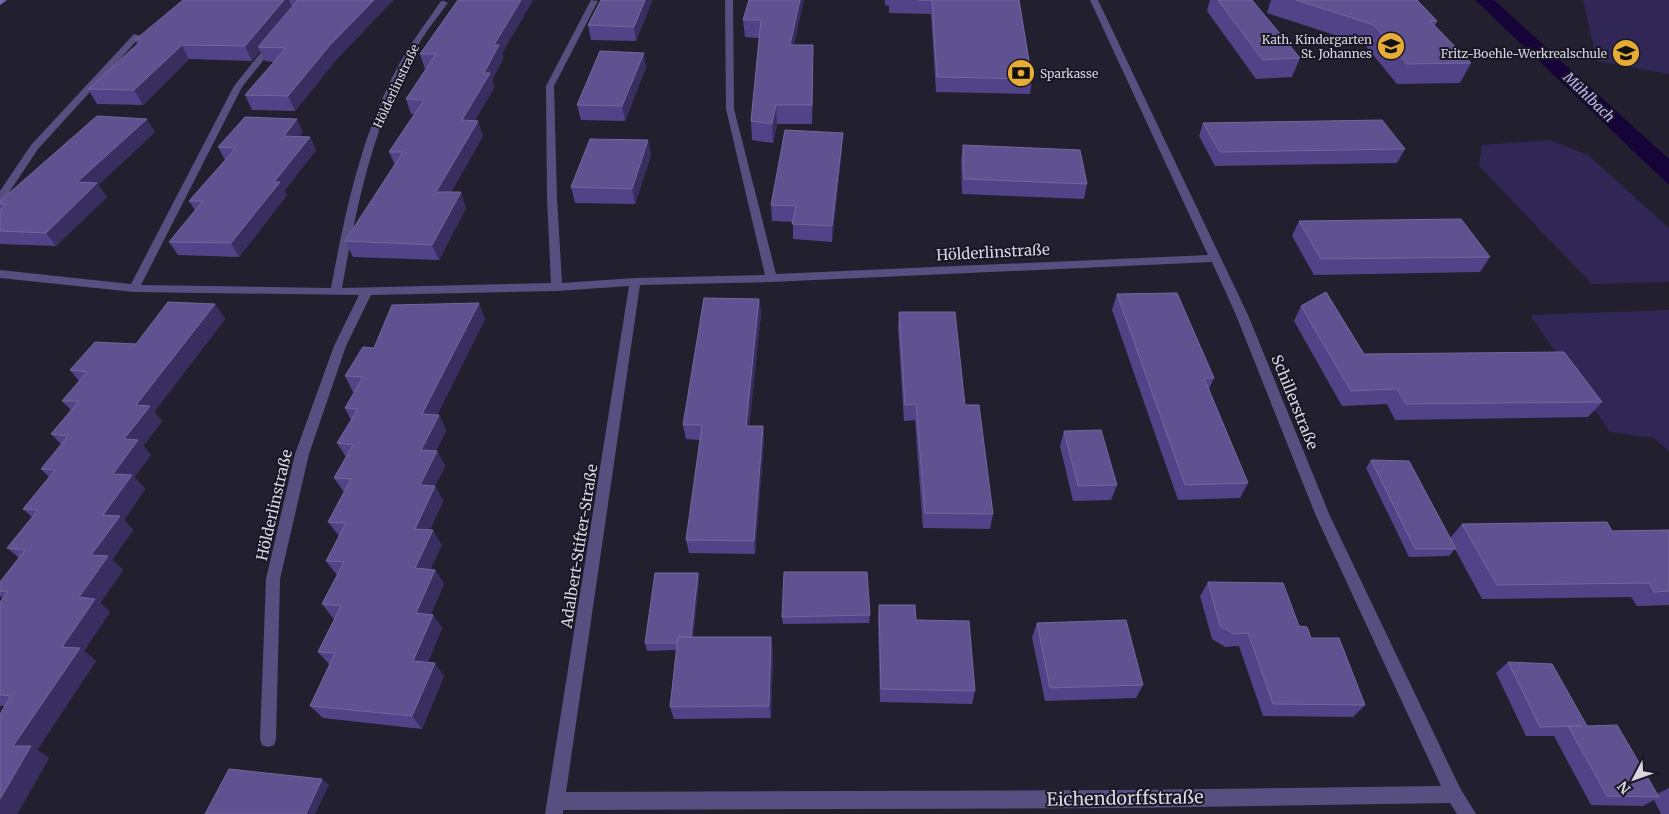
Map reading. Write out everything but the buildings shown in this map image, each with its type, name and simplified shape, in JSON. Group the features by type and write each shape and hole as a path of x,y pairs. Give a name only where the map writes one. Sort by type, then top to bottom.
{"main road":[{"path":"0,3 4,0"}],"street":[{"path":"729,0 730,109 771,278"},
{"name":"Schillerstraße","path":"1094,0 1242,315 1323,516 1454,794 1467,814"},
{"path":"557,287 552,198 550,86 594,1"},
{"name":"Hölderlinstraße","path":"336,292 350,214 377,124 400,72 417,41 444,3"},
{"path":"134,288 238,86 280,35"},
{"path":"0,198 34,147 137,36"},
{"name":"Hölderlinstraße","path":"0,274 134,288 336,292 557,287 635,282 771,278 1216,258"},
{"name":"Adalbert-Stifter-Straße","path":"555,807 635,282"},
{"name":"Hölderlinstraße","path":"268,739 273,579 302,454 340,346 367,291"},
{"name":"Eichendorffstraße","path":"555,807 1454,794"}],"shaded area":[{"path":"1583,0 1669,0 1669,74 1597,61"},
{"path":"1550,140 1588,155 1669,228 1669,282 1592,284 1479,166 1482,145"},
{"path":"1669,310 1669,451 1654,438 1610,432 1530,315"}],"water":[{"name":"Mühlbach","path":"1475,0 1494,0 1669,159 1669,185"}],"place":[{"name":"Kath. Kindergarten St. Johannes","path":"1391,46"},
{"name":"Fritz-Boehle-Werkrealschule","path":"1626,53"},
{"name":"Sparkasse","path":"1021,73"}]}
